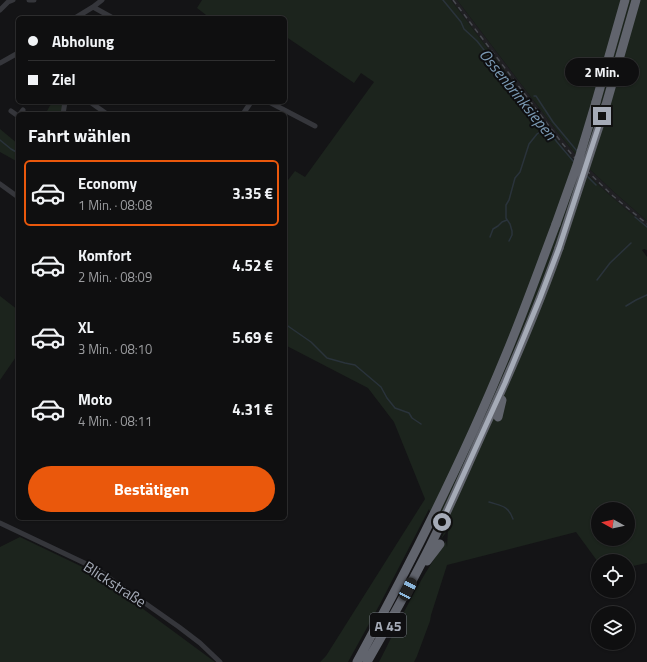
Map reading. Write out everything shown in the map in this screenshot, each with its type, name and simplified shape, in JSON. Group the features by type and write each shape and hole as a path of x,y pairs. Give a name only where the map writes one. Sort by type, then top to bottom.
{"highway":[{"name":"A 45","path":"357,662 390,601 442,498 506,356 566,195 596,102 625,0"},
{"name":"A 45","path":"367,662 408,589 439,528 505,383 540,298 559,248 606,105 636,0"},
{"path":"493,373 506,356"},
{"path":"498,417 505,383"},
{"path":"417,546 428,515"},
{"path":"408,589 440,544"}],"street":[{"path":"0,10 8,2 13,0"},
{"path":"29,0 34,0"},
{"path":"78,16 102,0"},
{"path":"93,7 109,16"},
{"path":"0,63 16,54"},
{"path":"93,104 104,112"},
{"path":"273,104 315,126"},
{"path":"11,111 16,112"},
{"path":"0,184 16,196"},
{"name":"Blickstraße","path":"0,523 95,568 179,627 200,643 220,662"}],"shaded area":[{"path":"202,0 451,0 580,168 647,227 647,250 642,250 647,257 647,563 635,566 635,554 592,554 576,532 447,565 430,621 414,662 379,662 414,592 446,541 447,547 448,530 441,539 448,524 448,518 431,514 429,509 348,662 320,662 326,656 425,499 394,422 368,388 287,346 287,181 295,171 305,177 374,82 361,73 354,83 287,37 287,16 207,16 197,8"},
{"path":"451,0 457,0 582,162 647,221 647,227 580,168"},
{"path":"457,0 647,0 647,221 582,162"},
{"path":"51,104 63,104 61,112 47,111"},
{"path":"0,129 16,142 16,161 0,152"},
{"path":"0,296 16,308 16,357 0,380"},
{"path":"20,537 93,572 215,662 0,662 0,547"}],"waterway":[{"name":"Ossenbrinksiepen","path":"443,0 461,22 464,29 477,41 525,103 574,162"},
{"path":"534,96 536,96 553,122 577,151"},
{"path":"509,241 512,231 506,218 506,205 509,200 515,178 520,172 529,144 537,134 548,130"},
{"path":"0,140 16,152"},
{"name":"Ossenbrinksiepen","path":"586,175 596,185"},
{"name":"Ossenbrinksiepen","path":"635,217 647,227"},
{"path":"490,237 493,229 507,220"},
{"path":"597,280 610,263 631,243"},
{"path":"626,306 647,295"},
{"path":"287,325 311,342 327,358 355,365 381,387 395,408 409,413 412,418 421,424"},
{"path":"489,502 501,505 509,511 513,519"}],"railway":[{"path":"453,0 562,143 581,165 613,196 647,224"}],"route":[{"path":"442,522 505,383 540,298 559,248 602,116"}]}
